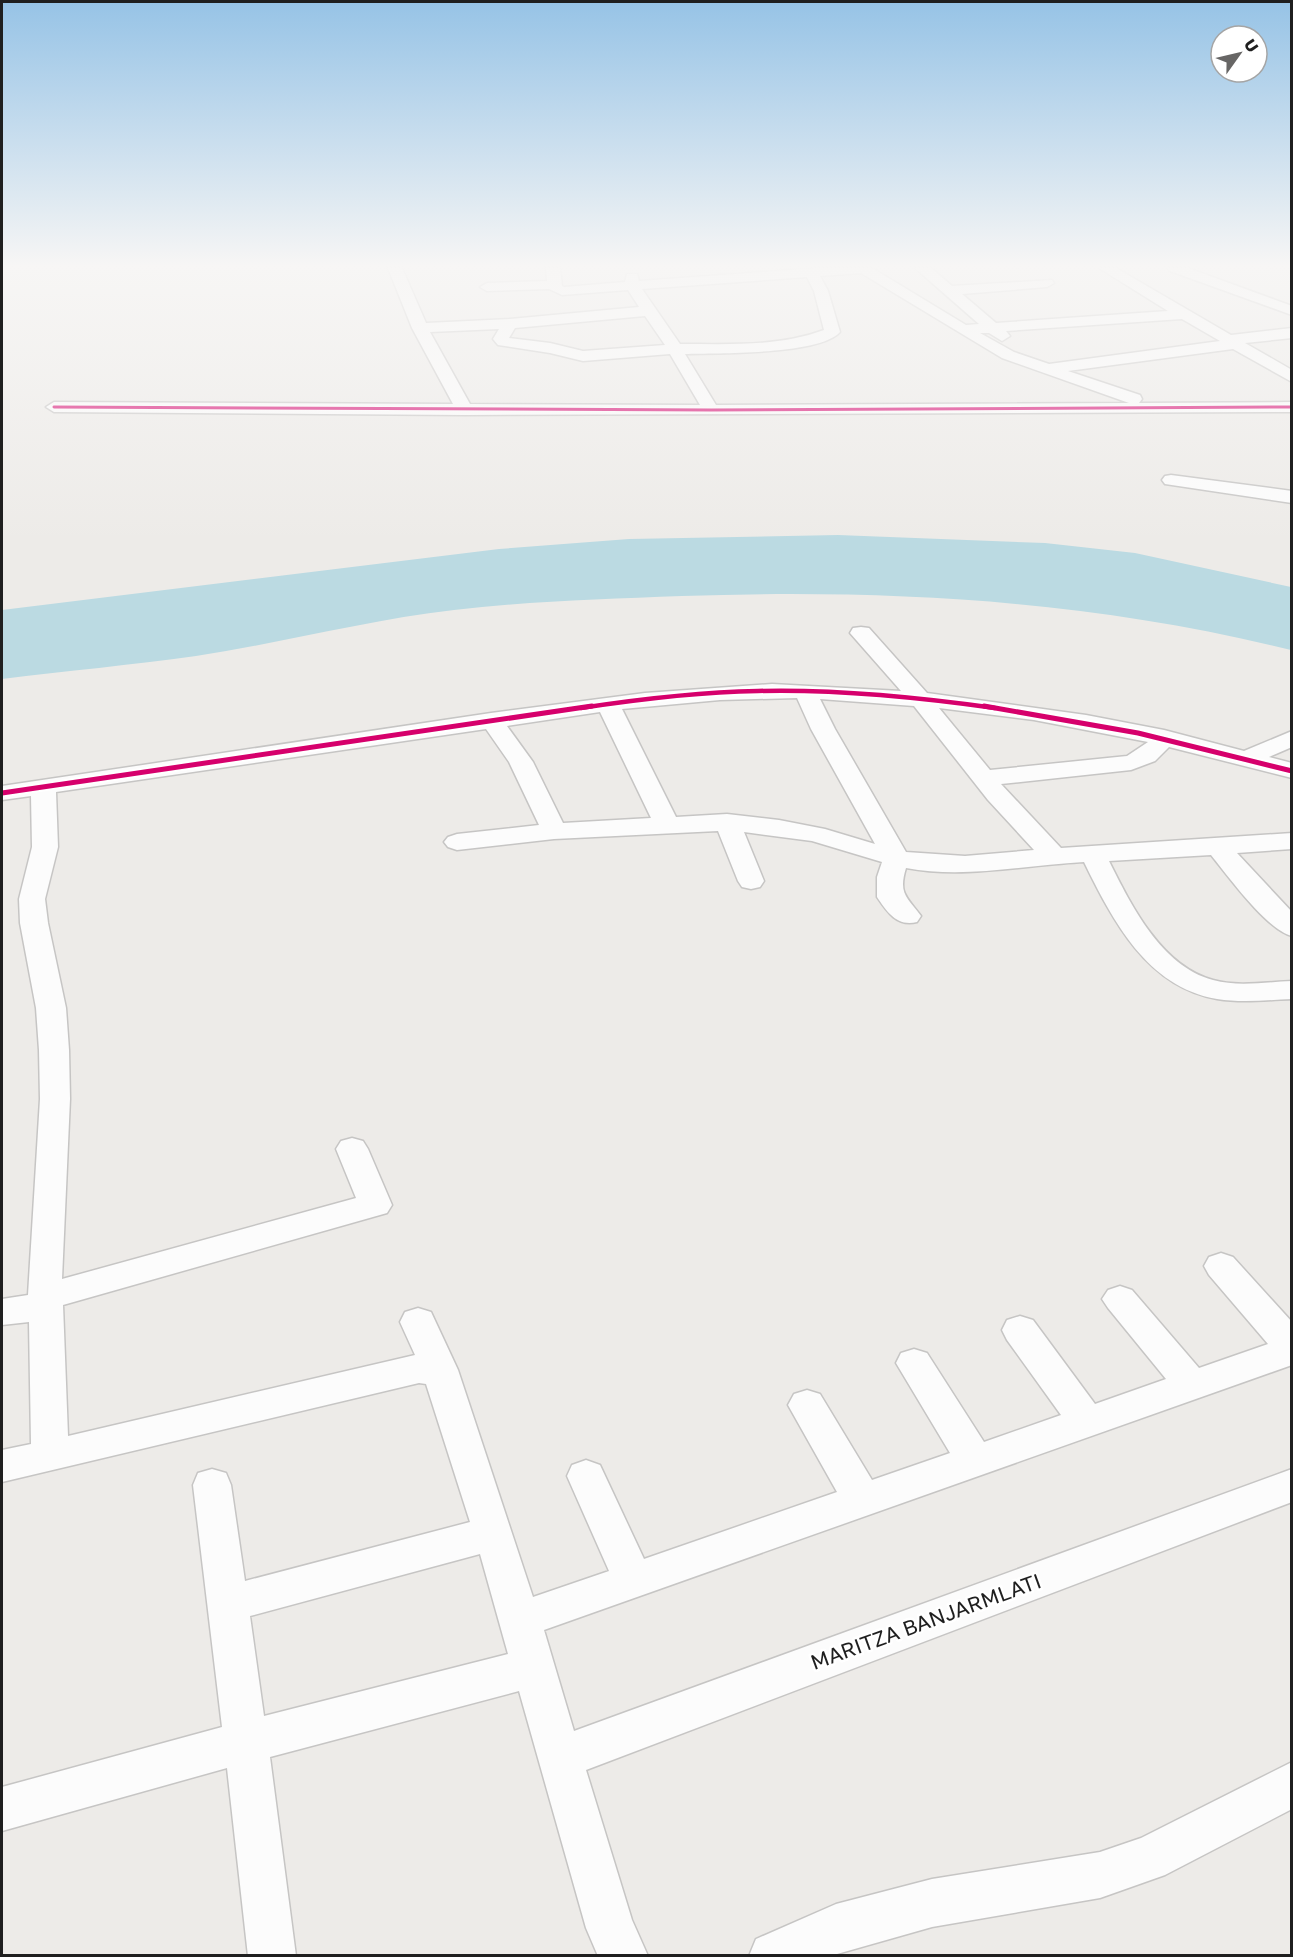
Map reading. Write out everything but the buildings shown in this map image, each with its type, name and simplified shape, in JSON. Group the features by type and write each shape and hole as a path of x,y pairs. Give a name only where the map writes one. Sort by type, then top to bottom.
{"street":[{"path":"437,359 465,410"},
{"path":"681,359 711,410"},
{"path":"1021,359 1153,406"},
{"path":"1046,368 1108,359"},
{"path":"1267,359 1283,367 1292,377"},
{"path":"54,407 465,410 1292,407"},
{"path":"1171,480 1292,498"},
{"path":"861,633 920,699 983,778 1054,856"},
{"path":"805,691 823,729 896,858 890,877 890,897 908,916"},
{"path":"2,793 608,704 704,694 805,691 1006,708 1164,737 1292,771"},
{"path":"608,704 667,825"},
{"path":"490,720 520,762 554,831"},
{"path":"983,778 1131,763 1147,757 1164,737"},
{"path":"1247,758 1292,738"},
{"path":"43,787 45,847 32,899 34,924 51,1008 54,1050 55,1099 45,1301 50,1456"},
{"path":"728,822 751,881"},
{"path":"457,842 554,831 728,822 766,825 799,831 896,858 933,864 1000,863 1054,856 1094,856 1292,841"},
{"path":"1219,848 1263,900 1292,928"},
{"path":"1094,856 1143,944 1181,976 1203,986 1234,993 1292,990"},
{"path":"2,1312 375,1205 352,1149"},
{"path":"520,1620 1292,1349 1221,1266"},
{"path":"1120,1299 1192,1385"},
{"path":"418,1322 440,1370 494,1533 610,1928 624,1956"},
{"path":"1020,1330 1087,1422"},
{"path":"914,1363 975,1461"},
{"path":"2,1466 419,1369 440,1370"},
{"path":"807,1405 862,1501"},
{"path":"586,1476 633,1581"},
{"path":"212,1485 272,1956"},
{"name":"MARITZA BANJARMLATI","path":"560,1758 1292,1485"},
{"path":"228,1604 494,1533"},
{"path":"2,1809 534,1666"},
{"path":"773,1956 836,1928 932,1903 1100,1875 1149,1859 1292,1784"}],"water":[{"path":"838,535 1045,543 1135,553 1291,587 1291,650 1140,619 1065,609 913,597 759,594 596,599 454,610 421,614 196,656 2,679 2,610 499,549 629,539"}],"cycle path":[{"path":"54,407 711,410 1292,407"},
{"path":"2,793 608,704 757,691 816,692 929,700 1034,713 1189,744 1292,771"}]}
